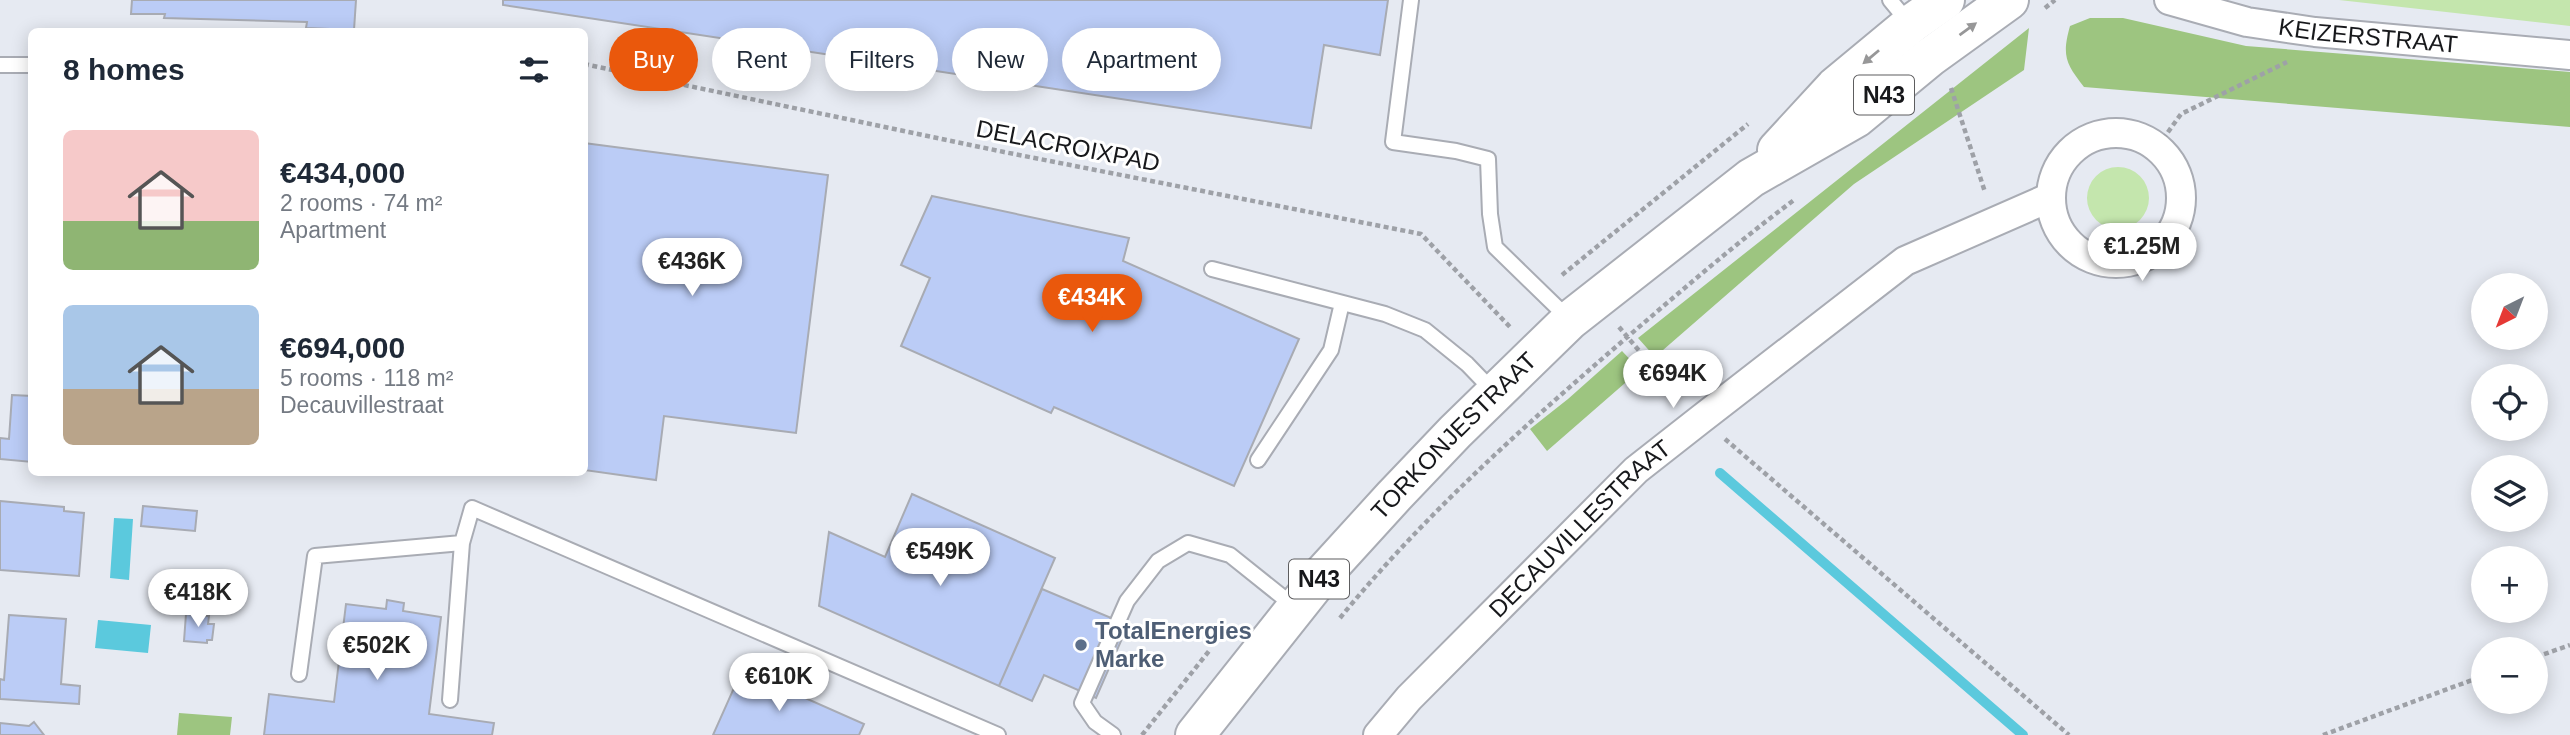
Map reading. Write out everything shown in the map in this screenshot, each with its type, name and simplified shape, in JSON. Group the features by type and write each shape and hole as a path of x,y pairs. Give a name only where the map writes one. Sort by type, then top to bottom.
{"main road":[{"name":"TORKONJESTRAAT","path":"1920,41 1945,0"},
{"name":"TORKONJESTRAAT","path":"1195,735 1322,575 1394,496 1570,320 1751,178 1835,87 1920,41 2009,0"}],"street":[{"name":"KEIZERSTRAAT","path":"2169,0 2247,22 2315,32 2570,55"},
{"path":"2119,132 2139,136 2158,146 2172,163 2181,184 2182,206 2175,228 2162,245 2143,258 2122,263 2100,261 2080,252 2064,236 2054,218 2051,197 2054,176 2064,158 2079,143 2098,135 2119,132"},
{"name":"DECAUVILLESTRAAT","path":"1378,735 1409,698 1636,470 1905,261 2051,197"}],"lane":[{"path":"1411,0 1393,142 1456,151 1488,159 1490,215 1495,247 1570,320"},
{"path":"0,65 28,65"},
{"path":"1212,269 1385,314 1425,330 1467,364 1495,393"},
{"path":"1258,460 1331,350 1342,303"},
{"path":"450,700 462,543 472,508 998,735"},
{"path":"299,674 315,556 462,543"},
{"path":"1113,735 1095,722 1082,703 1127,601 1158,561 1188,543 1230,555 1296,608"}],"path":[{"path":"2158,146 2181,114 2314,49 2315,32"},
{"path":"1920,41 1995,222"},
{"name":"DELACROIXPAD","path":"588,65 1017,155 1421,234 1508,325 1542,292"},
{"path":"1542,292 1590,249 1750,122"},
{"path":"1338,621 1424,525 1508,442 1628,337 1674,392"},
{"path":"1701,419 2069,735"},
{"path":"2548,653 2570,645"},
{"path":"2323,735 2471,680"}],"green space":[{"path":"2339,0 2570,0 2570,26"},
{"path":"2090,18 2123,18 2246,46 2570,72 2570,127 2084,87 2069,65 2066,44 2070,26"},
{"path":"2029,28 2024,70 1854,184 1655,357 1638,338"},
{"path":"2118,167 2140,176 2149,198 2140,220 2118,229 2096,220 2087,198 2096,176"},
{"path":"1622,351 1640,370 1547,451 1530,429"},
{"path":"179,713 232,717 230,735 177,735"}],"water":[{"path":"114,518 133,519 129,580 110,578"},
{"path":"98,620 151,625 148,653 95,648"}],"building":[{"path":"132,0 356,0 354,28 306,28 307,22 164,18 165,14 131,14"},
{"path":"503,0 1388,0 1380,55 1324,45 1311,128 1068,91 1221,91 1221,28 1062,28 1062,90 1048,88 1048,28 952,28 952,73 938,71 938,28 825,28 825,54 811,52 811,28 712,28 712,37 698,35 698,28 654,28 503,5"},
{"path":"588,144 828,175 796,433 664,416 656,480 588,471"},
{"path":"932,196 1129,238 1123,261 1299,339 1234,486 1054,407 1051,413 901,346 930,278 901,265"},
{"path":"12,395 28,396 28,462 0,459 0,438 9,439"},
{"path":"912,494 1055,558 999,686 819,606 829,532 885,557"},
{"path":"0,501 64,507 64,511 84,513 79,576 0,570"},
{"path":"143,506 197,511 195,531 141,526"},
{"path":"1042,589 1128,625 1096,698 1044,675 1032,701 999,686"},
{"path":"387,600 404,603 403,611 441,617 429,714 494,723 492,735 264,735 269,694 334,702 346,604 386,609"},
{"path":"186,614 209,616 208,624 214,624 212,640 207,640 207,643 184,641"},
{"path":"9,615 66,619 61,684 80,686 79,704 0,699 0,679 4,680"},
{"path":"742,670 864,724 859,735 713,735"},
{"path":"34,722 44,735 0,735 0,723 29,726"}],"waterway":[{"path":"1720,473 2023,735"}],"place":[{"name":"TotalEnergies Marke","path":"1081,645"}]}
